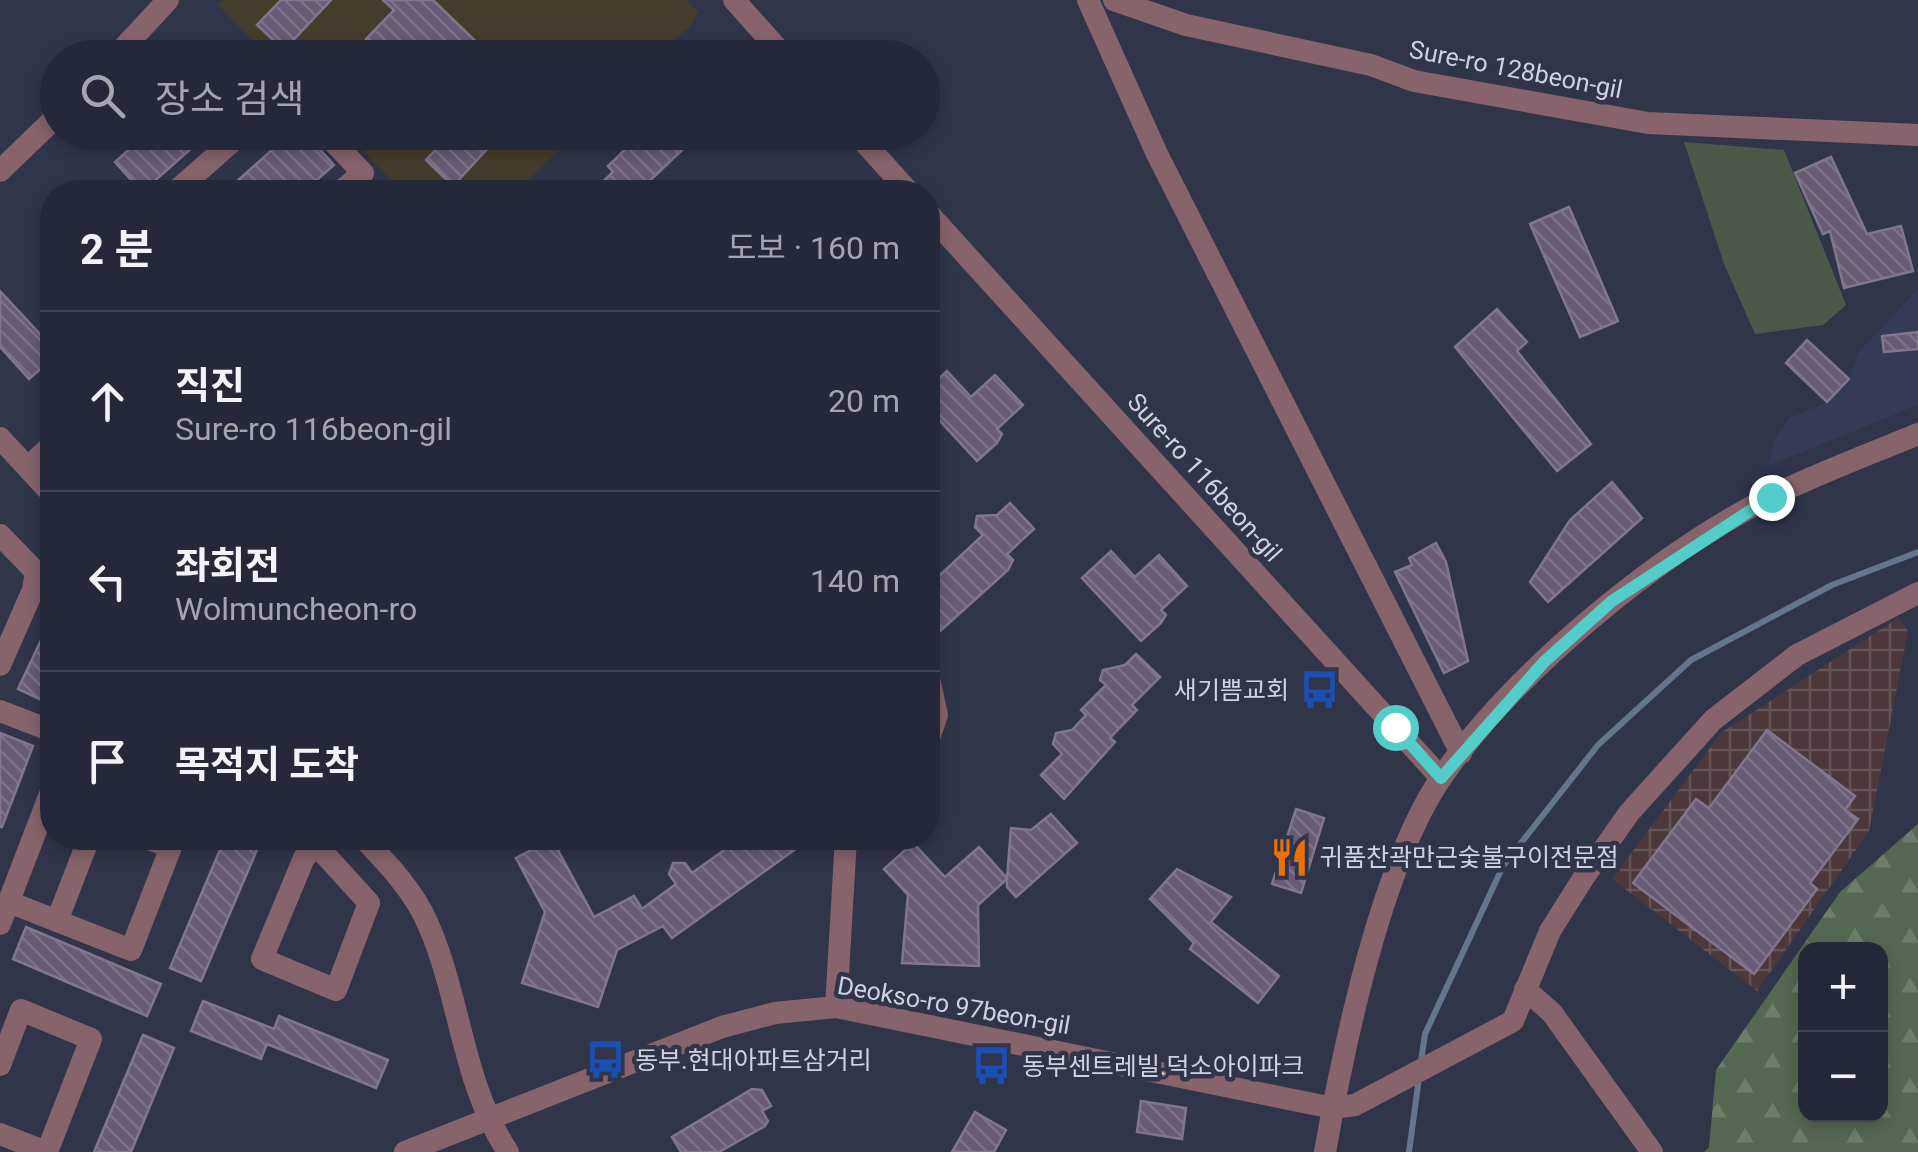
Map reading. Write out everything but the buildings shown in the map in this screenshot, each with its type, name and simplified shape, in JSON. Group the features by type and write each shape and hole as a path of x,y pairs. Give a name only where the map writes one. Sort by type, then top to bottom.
{"street":[{"path":"131,40 168,0"},
{"path":"734,0 770,40"},
{"path":"1088,0 1157,154 1461,753"},
{"name":"Sure-ro 128beon-gil","path":"1114,0 1186,25 1370,65 1414,81 1648,123 1918,135"},
{"path":"0,171 40,132"},
{"path":"189,180 223,150"},
{"path":"341,150 362,173 354,180"},
{"path":"870,150 898,180"},
{"name":"Sure-ro 116beon-gil","path":"940,226 1441,778"},
{"path":"1326,1152 1344,1106 1384,902 1441,778 1461,753 1544,662 1612,601 1682,552 1771,497 1918,434"},
{"path":"0,438 40,479"},
{"path":"29,466 40,456"},
{"path":"0,535 36,572 0,664"},
{"path":"1344,1106 1513,1021 1550,931 1584,877 1629,813 1712,720 1796,655 1918,593"},
{"path":"0,711 40,727"},
{"path":"0,924 40,821"},
{"path":"57,921 84,850"},
{"path":"9,902 131,950 170,850"},
{"path":"308,850 262,959 336,990 369,903 321,850"},
{"path":"374,850 396,872 428,924 486,1119 508,1152"},
{"path":"836,1007 845,850"},
{"path":"1525,989 1552,1012 1652,1152"},
{"name":"Deokso-ro 97beon-gil","path":"404,1152 722,1027 775,1012 836,1007 1344,1106"},
{"path":"0,1065 22,1010 91,1039 47,1152 0,1134"}],"shaded area":[{"path":"223,0 687,0 698,12 674,40 252,40 218,5"},
{"path":"362,150 559,150 528,180 392,180"},
{"path":"1918,289 1918,405 1768,466 1775,438 1789,418 1827,402 1849,379 1858,353"},
{"path":"1898,618 1908,631 1869,831 1757,991 1612,879 1721,733"}],"green space":[{"path":"1684,142 1784,150 1846,305 1823,325 1755,334 1724,264"},
{"path":"1918,824 1918,1152 1704,1152 1709,1147 1716,1070 1798,952 1798,1122 1888,1122 1888,942 1805,942 1840,892"}],"waterway":[{"path":"1421,1061 1425,1034 1503,866 1598,745 1691,660 1832,585 1918,552"},
{"path":"1409,1152 1419,1078"}],"place":[{"name":"새기쁨교회","path":"1319,690"},
{"name":"귀품찬곽만근숯불구이전문점","path":"1290,857"},
{"name":"동부.현대아파트삼거리","path":"605,1060"},
{"name":"동부센트레빌.덕소아이파크","path":"992,1066"}],"route":[{"path":"1395,727 1441,778 1544,662 1612,601 1771,497"}]}
